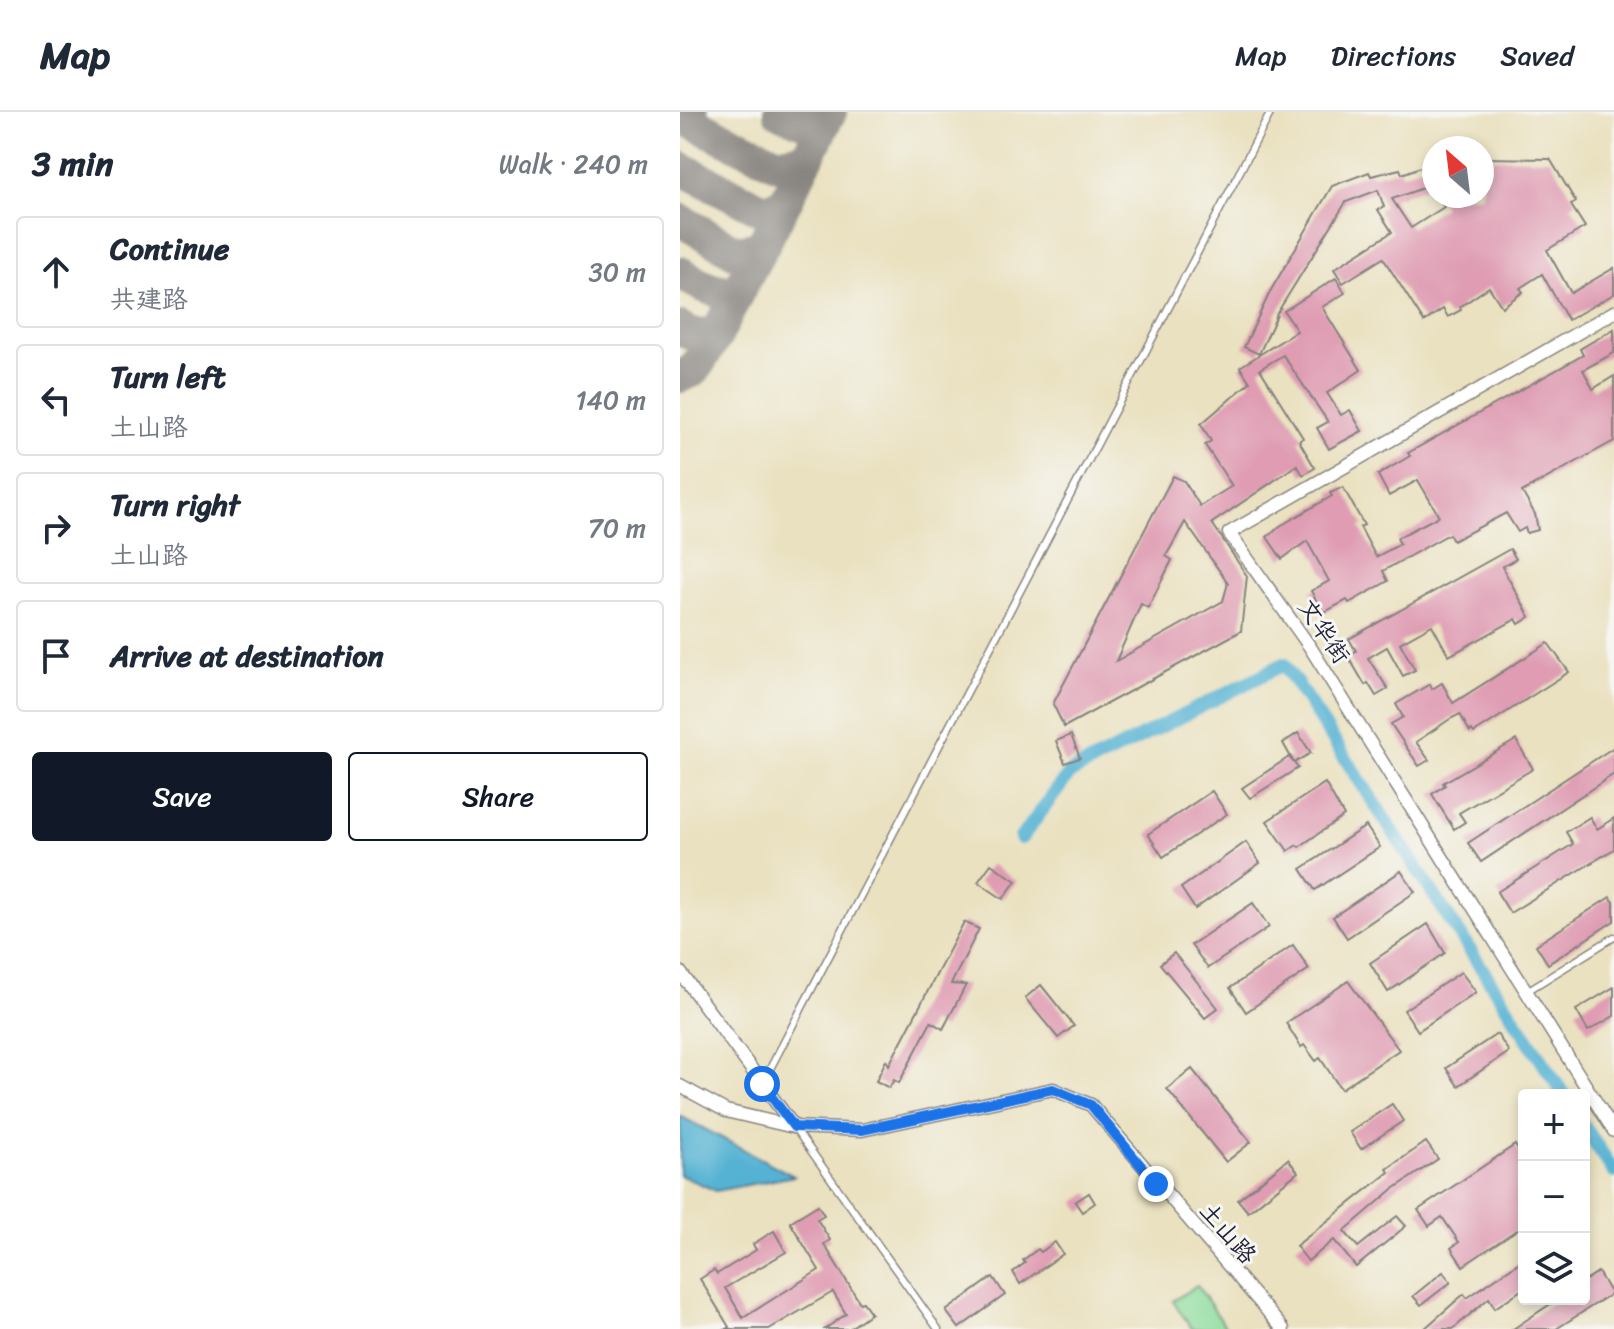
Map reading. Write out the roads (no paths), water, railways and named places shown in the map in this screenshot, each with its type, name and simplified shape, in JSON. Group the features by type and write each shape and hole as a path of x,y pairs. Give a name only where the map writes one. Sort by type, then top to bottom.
{"street":[{"name":"文华街","path":"1614,312 1229,533 1310,647 1614,1131"},
{"path":"680,972 794,1127"},
{"name":"土山路","path":"680,1086 726,1111 794,1127 862,1130 1053,1089 1091,1105 1283,1329"}],"lane":[{"path":"762,1084 1271,112"},
{"path":"1527,991 1614,937"},
{"path":"794,1127 938,1329"}],"water":[{"path":"680,1116 794,1176 716,1191 680,1175"}],"waterway":[{"path":"1021,838 1070,773 1284,664 1560,1089"},
{"path":"1590,1135 1614,1172"}]}
